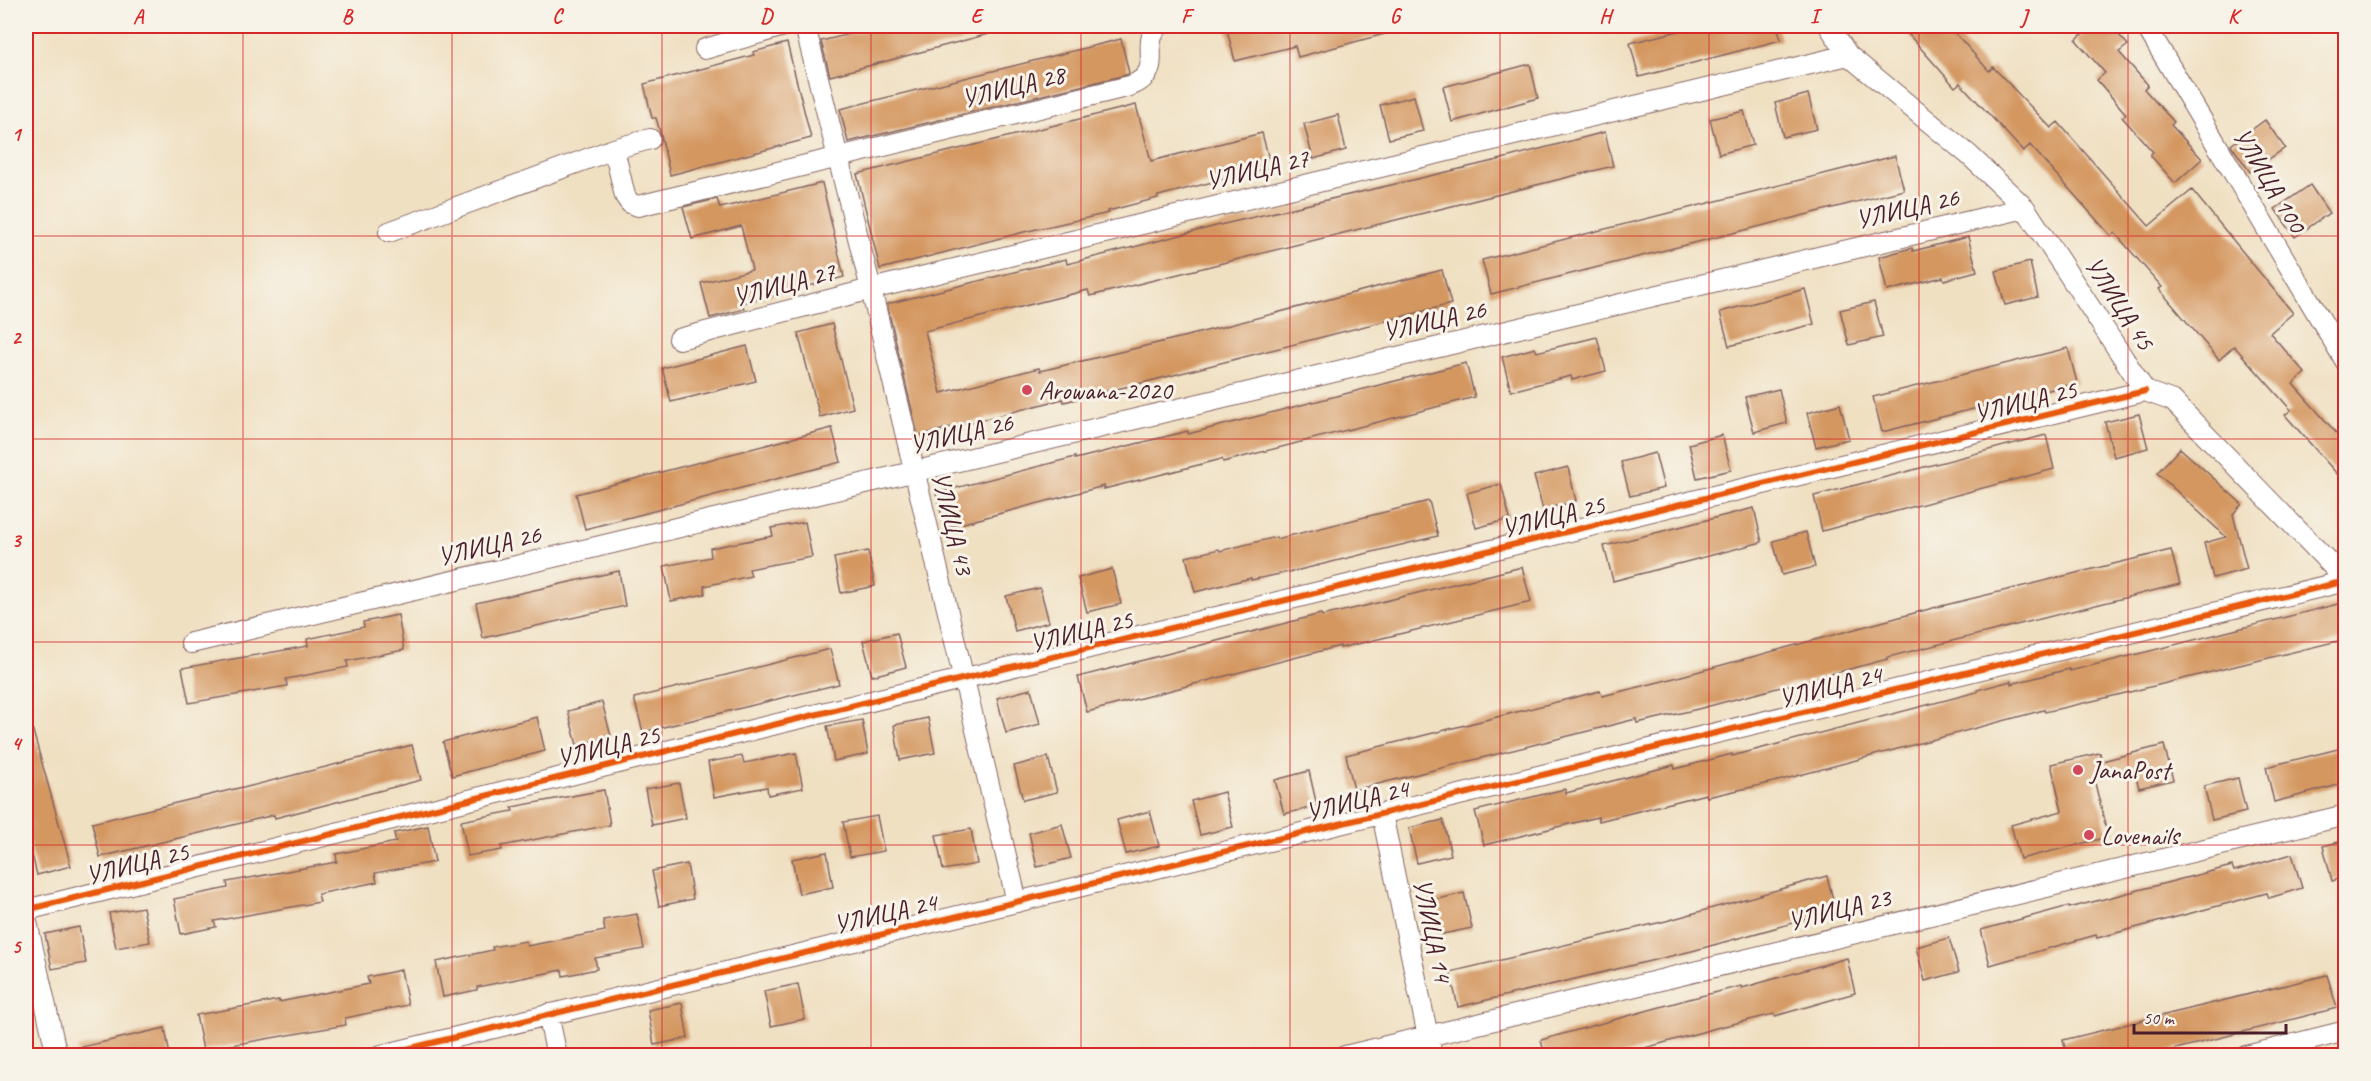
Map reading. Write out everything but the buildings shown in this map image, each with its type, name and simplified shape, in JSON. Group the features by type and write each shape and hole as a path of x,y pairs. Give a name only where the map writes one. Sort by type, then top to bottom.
{"street":[{"path":"705,49 784,26"},
{"name":"УЛИЦА 43","path":"805,26 871,289 1017,902"},
{"name":"УЛИЦА 28","path":"614,149 626,196 630,203 638,206 1142,81 1149,73 1153,35 1157,26"},
{"path":"1829,26 1848,55"},
{"name":"УЛИЦА 100","path":"2146,26 2346,362"},
{"name":"УЛИЦА 45","path":"1848,55 1969,155 2025,208 2145,391 2173,401 2346,581"},
{"name":"УЛИЦА 27","path":"679,339 871,289 1848,55"},
{"path":"388,232 614,149 650,140"},
{"name":"УЛИЦА 26","path":"191,643 2025,208"},
{"name":"УЛИЦА 25","path":"26,910 2145,391"},
{"name":"УЛИЦА 24","path":"378,1056 2346,581"},
{"name":"УЛИЦА 14","path":"1382,814 1432,1056"},
{"name":"УЛИЦА 23","path":"1345,1056 2346,815"},
{"path":"26,918 57,1056"},
{"path":"548,1014 557,1056"},
{"path":"2246,1056 2346,1031"}],"cycle path":[{"path":"26,910 711,740 2145,391"},
{"path":"378,1056 2346,581"}],"place":[{"name":"Arowana-2020","path":"1027,390"},
{"name":"JanaPost","path":"2078,770"},
{"name":"Lovenails","path":"2089,835"}]}
